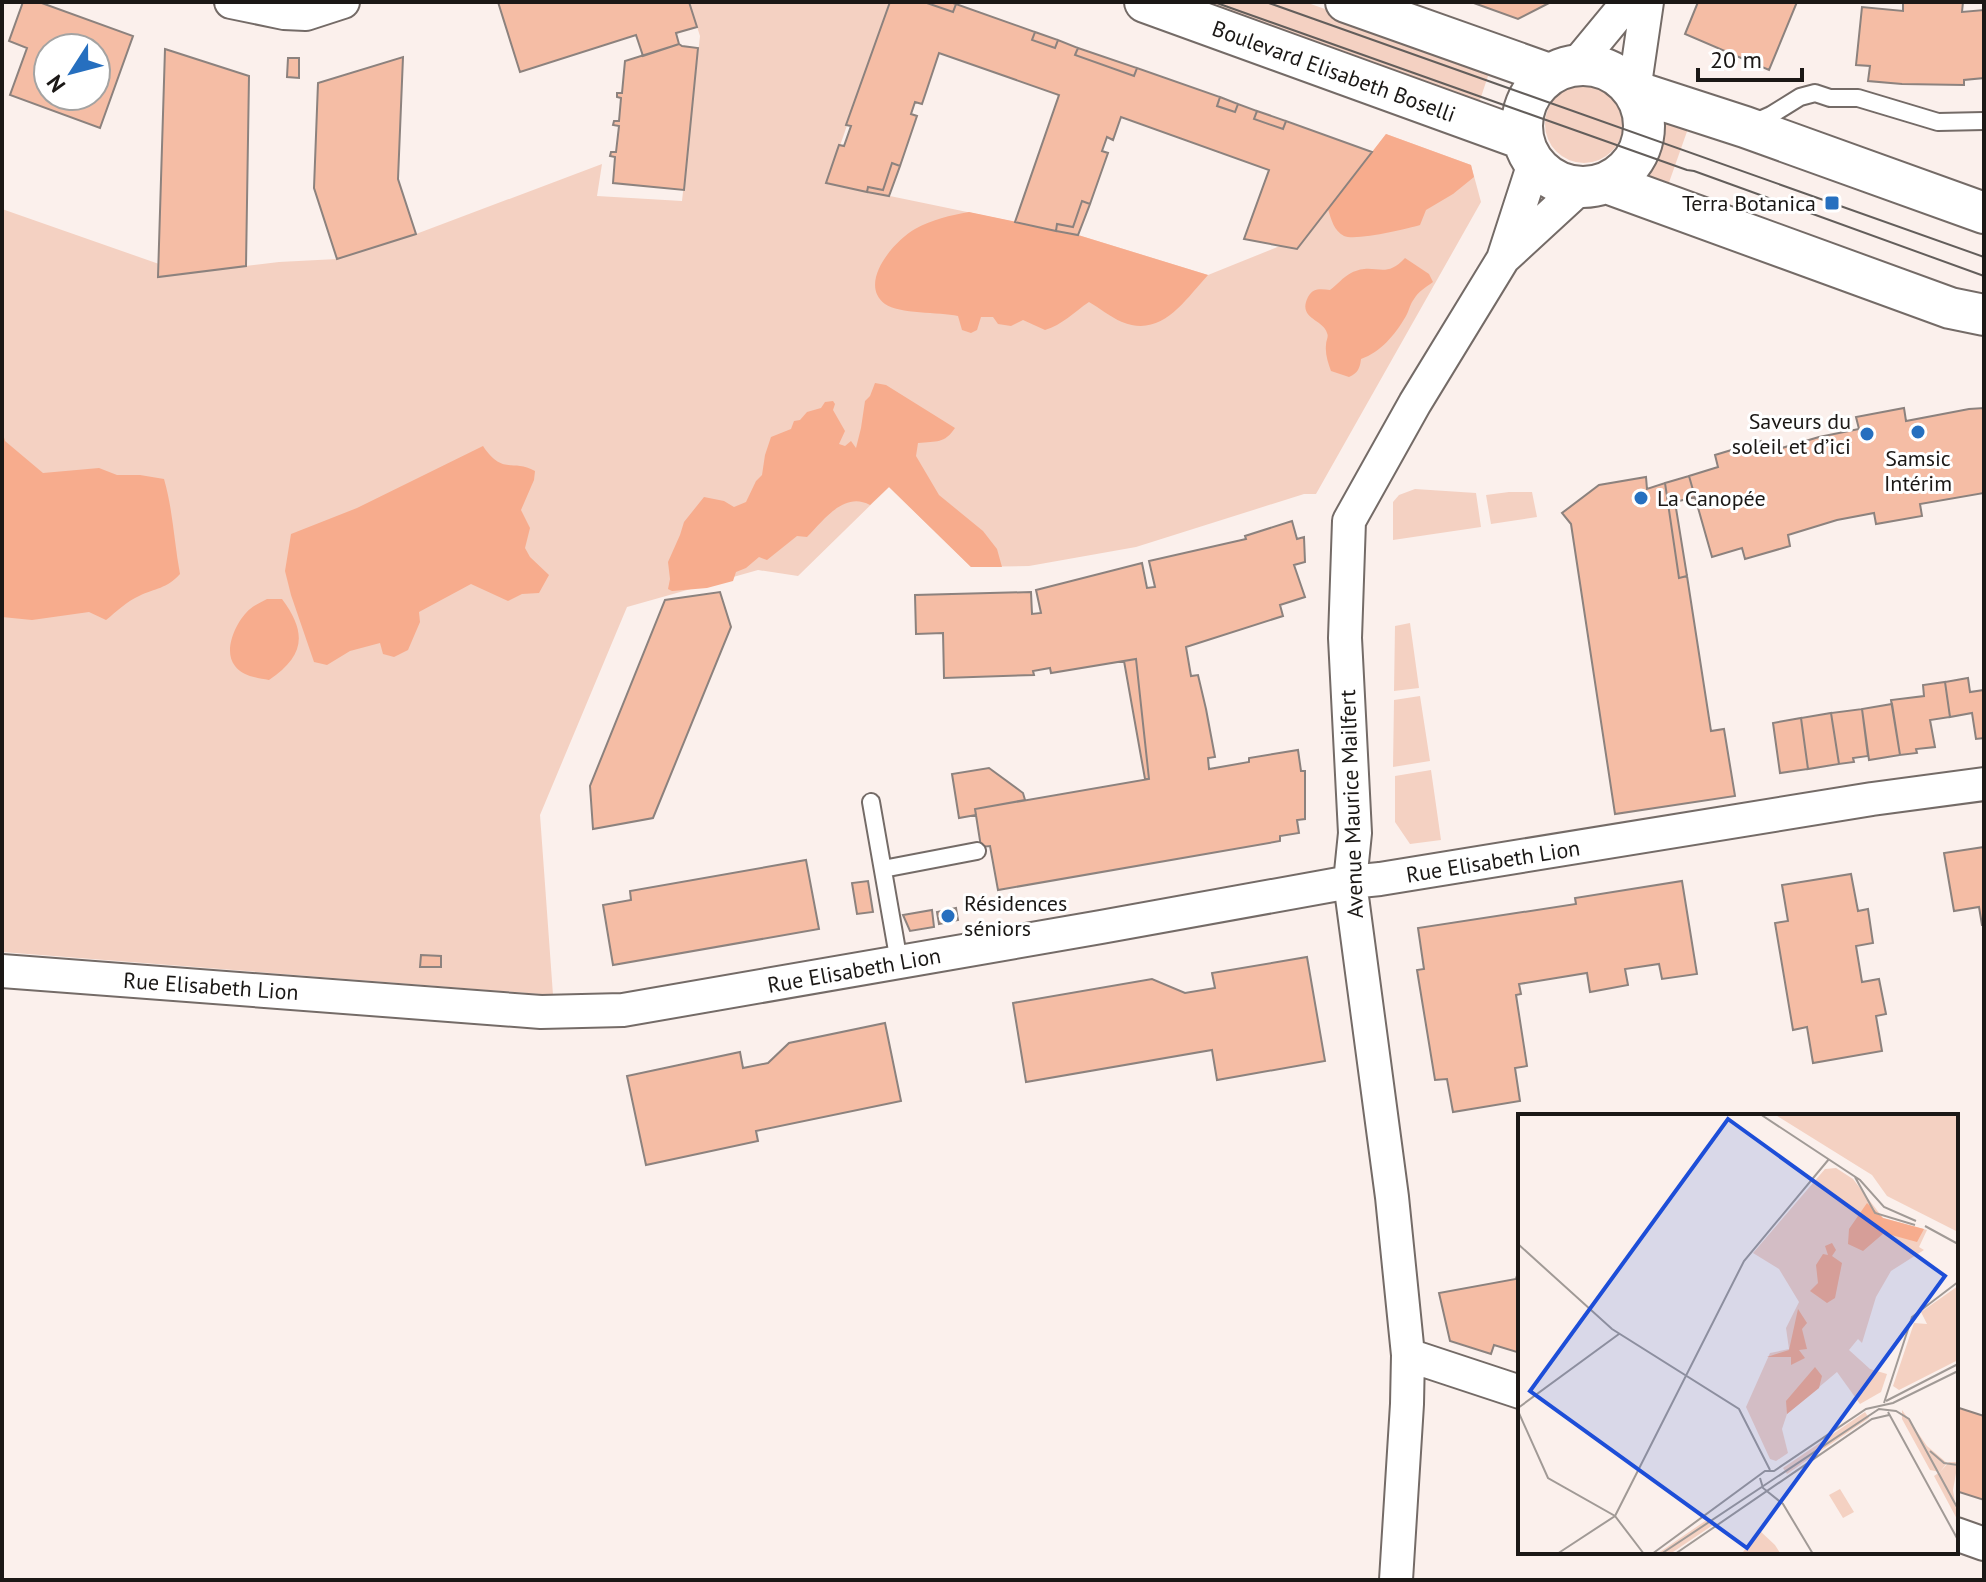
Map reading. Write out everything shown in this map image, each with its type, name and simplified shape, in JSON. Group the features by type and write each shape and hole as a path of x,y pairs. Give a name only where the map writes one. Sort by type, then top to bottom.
{"street":[{"path":"231,2 284,13 306,14 343,2"},
{"name":"Boulevard Elisabeth Boselli","path":"1145,2 1528,151"},
{"path":"1346,2 1562,69 1605,69 1634,91 1745,127 1984,213"},
{"path":"1628,2 1562,69 1529,96 1523,112 1528,151 1554,180 1594,185 1950,308 1984,315"},
{"path":"1594,185 1629,167 1638,153 1643,136 1644,117 1634,91 1647,2"},
{"name":"Avenue Maurice Mailfert","path":"1396,1580 1408,1355 1393,1208 1350,882 1355,833 1345,638 1349,521 1415,403 1503,259 1528,151"},
{"name":"Avenue Maurice Mailfert","path":"1503,259 1594,185"},
{"name":"Rue Elisabeth Lion","path":"2,971 541,1012 623,1010 1350,882 1984,784"},
{"path":"1408,1355 1518,1391"},
{"path":"1958,1535 1984,1544"}],"lane":[{"path":"1745,127 1800,97 1815,93 1830,98 1858,98 1938,122 1984,121"},
{"path":"871,802 899,962"},
{"path":"883,869 977,851"}],"shaded area":[{"path":"689,2 890,2 827,183 1078,235 1208,275 1280,246 1297,249 1386,134 1471,165 1481,202 1316,494 1304,494 1136,547 1029,566 971,567 889,487 798,576 758,570 627,607 540,815 553,995 2,952 2,209 159,264 159,276 279,262 337,259 416,234 602,164 597,196 682,201 700,36"},
{"path":"1178,2 1305,2 1491,67 1477,109"},
{"path":"1584,85 1599,88 1612,96 1620,109 1623,124 1620,139 1612,152 1599,160 1584,163 1569,160 1556,152 1548,139 1545,124 1548,109 1556,96 1569,88"},
{"path":"1664,115 1690,123 1666,191 1640,182 1660,151"},
{"path":"1386,134 1471,165 1474,177 1426,210 1420,225 1370,236 1344,236 1335,228 1328,209"},
{"path":"969,212 1078,235 1208,275 1181,306 1149,325 1136,326 1122,322 1089,302 1045,330 1023,320 1011,326 998,324 993,317 981,317 977,330 971,333 962,330 958,316 909,311 885,304 877,295 877,274 898,242 928,223"},
{"path":"1405,258 1429,274 1433,282 1416,296 1402,323 1387,342 1361,359 1355,374 1349,377 1331,371 1326,352 1328,336 1325,328 1308,314 1305,304 1308,297 1318,289 1330,290 1351,273 1367,269 1385,270 1398,265"},
{"path":"875,383 886,385 955,428 943,439 918,443 916,456 939,495 983,531 997,549 1002,567 971,567 889,487 870,505 861,502 843,504 807,537 797,536 767,560 759,557 736,572 733,581 707,588 668,589 668,562 684,522 704,497 724,501 734,507 746,502 762,475 771,437 791,429 794,421 800,420 807,412 821,408 825,402 833,401 833,410 845,431 839,444 845,446 851,441 856,448 865,401"},
{"path":"2,430 5,441 43,473 99,468 117,475 164,479 180,574 165,585 130,601 106,620 89,612 32,620 2,617"},
{"path":"483,446 502,464 535,471 521,510 530,528 525,548 549,575 539,593 522,594 508,601 471,584 419,612 420,622 408,650 394,657 383,654 380,643 350,651 327,665 314,662 285,571 291,534 357,508"},
{"path":"1415,489 1476,493 1481,527 1393,540 1393,502 1399,495"},
{"path":"1532,492 1537,517 1491,524 1486,495"},
{"path":"267,599 282,599 299,634 295,653 281,671 269,680 242,672 235,666 230,652 240,620 250,609"},
{"path":"1410,623 1419,688 1394,691 1395,626"},
{"path":"1420,696 1430,761 1393,767 1394,700"},
{"path":"1431,770 1441,840 1410,844 1395,822 1395,776"}],"building":[{"path":"23,2 39,2 133,36 112,95 112,32 32,32 32,103 10,95 27,48 9,41"},
{"path":"498,2 689,2 697,27 676,33 679,44 643,56 636,35 520,72"},
{"path":"890,2 924,2 953,12 956,4 1035,32 1032,40 1055,48 1058,40 1078,48 1075,55 1134,76 1137,68 1220,97 1217,106 1235,112 1238,104 1257,111 1254,119 1283,129 1286,121 1372,152 1297,249 1244,239 1269,170 1121,117 1113,140 1107,137 1102,151 1108,153 1090,204 1082,201 1073,227 1057,224 1056,231 1015,222 1059,95 939,53 922,104 915,102 911,114 917,116 900,166 892,163 883,190 868,187 867,192 826,183 839,145 844,146 851,126 846,125"},
{"path":"924,2 950,2 956,4 953,12"},
{"path":"1471,2 1551,2 1518,19"},
{"path":"1698,2 1797,2 1769,70 1685,34"},
{"path":"1903,2 1963,2 1962,12 1984,10 1984,78 1964,80 1964,85 1868,81 1870,66 1856,65 1862,7 1903,11"},
{"path":"1035,32 1058,40 1055,48 1032,40"},
{"path":"679,44 698,48 684,190 613,183 615,157 610,156 611,152 616,152 619,126 613,125 614,121 619,121 621,98 617,97 617,93 622,93 625,61"},
{"path":"1078,48 1137,68 1134,76 1075,55"},
{"path":"165,49 249,76 246,266 158,277"},
{"path":"403,57 398,179 416,234 337,259 314,188 318,83"},
{"path":"288,58 299,58 299,78 287,77"},
{"path":"1220,97 1238,104 1235,112 1217,106"},
{"path":"1257,111 1286,121 1283,129 1254,119"},
{"path":"56,112 106,112 100,128"},
{"path":"892,163 900,166 889,196 867,192 868,187 883,190"},
{"path":"1082,201 1090,204 1078,235 1056,231 1057,224 1073,227"},
{"path":"1904,408 1906,421 1984,408 1984,493 1920,504 1922,516 1876,524 1874,513 1837,520 1788,535 1790,546 1745,559 1742,548 1712,557 1689,476 1718,467 1715,455 1761,441 1765,453 1859,429 1856,417"},
{"path":"1689,476 1695,497 1675,502 1687,576 1679,578 1665,483"},
{"path":"1646,477 1647,489 1665,483 1679,578 1687,576 1711,731 1724,729 1735,796 1615,814 1571,524 1562,513 1599,485"},
{"path":"1292,521 1297,539 1304,537 1305,562 1294,565 1305,597 1280,605 1283,616 1186,647 1191,676 1198,675 1206,709 1215,757 1208,758 1209,769 1249,762 1249,758 1298,750 1301,771 1305,771 1305,819 1297,820 1299,833 1280,836 1280,841 998,890 990,846 981,847 975,809 1149,779 1136,659 1051,673 1050,668 1033,671 1034,675 944,678 943,633 916,634 915,595 1031,592 1032,614 1041,613 1036,590 1142,563 1147,588 1155,587 1149,561 1246,539 1245,536"},
{"path":"720,592 731,627 653,818 593,829 590,786 665,600"},
{"path":"1136,659 1149,779 1145,779 1124,661"},
{"path":"1968,678 1970,692 1984,690 1984,738 1976,739 1972,713 1950,717 1945,682"},
{"path":"1945,682 1950,717 1930,720 1935,747 1900,755 1891,700 1924,696 1923,685"},
{"path":"1892,704 1900,755 1869,760 1862,709"},
{"path":"1862,709 1868,756 1839,764 1831,713"},
{"path":"1831,713 1839,764 1808,769 1801,718"},
{"path":"1801,718 1808,769 1780,773 1773,723"},
{"path":"989,768 1023,793 1025,800 975,809 976,815 959,818 952,774"},
{"path":"1984,847 1982,925 1979,907 1954,911 1944,853"},
{"path":"806,860 819,929 613,965 603,905 631,900 630,891"},
{"path":"1851,874 1858,911 1868,909 1873,943 1856,946 1862,982 1879,979 1886,1014 1876,1016 1882,1051 1813,1063 1807,1027 1793,1030 1775,923 1788,921 1782,885"},
{"path":"868,881 873,912 857,914 852,883"},
{"path":"1682,881 1697,974 1662,979 1659,964 1625,969 1628,985 1590,992 1587,973 1519,984 1521,994 1516,995 1527,1066 1515,1068 1520,1101 1453,1112 1447,1079 1435,1080 1417,970 1424,969 1418,928 1576,904 1575,898"},
{"name":"Résidences séniors","path":"956,908 958,920 939,924 937,912"},
{"path":"932,910 934,927 910,931 903,915"},
{"path":"421,955 441,956 441,967 420,967"},
{"path":"1307,957 1325,1061 1217,1080 1212,1050 1026,1082 1013,1003 1152,979 1185,993 1215,988 1212,973"},
{"path":"885,1023 901,1101 756,1131 758,1141 646,1165 627,1076 740,1052 743,1068 768,1063 789,1043"},
{"path":"1518,1272 1518,1352 1494,1345 1491,1354 1450,1341 1439,1293 1516,1279"},
{"path":"1958,1408 1984,1416 1984,1500 1958,1492"}],"tram line":[{"path":"1214,2 1984,276"},
{"path":"1266,2 1984,257"}],"place":[{"name":"Terra Botanica","path":"1832,203"},
{"name":"Samsic Intérim","path":"1918,432"},
{"name":"Saveurs du soleil et d’ici","path":"1867,434"},
{"name":"La Canopée","path":"1641,498"},
{"name":"Résidences séniors","path":"948,916"}]}
